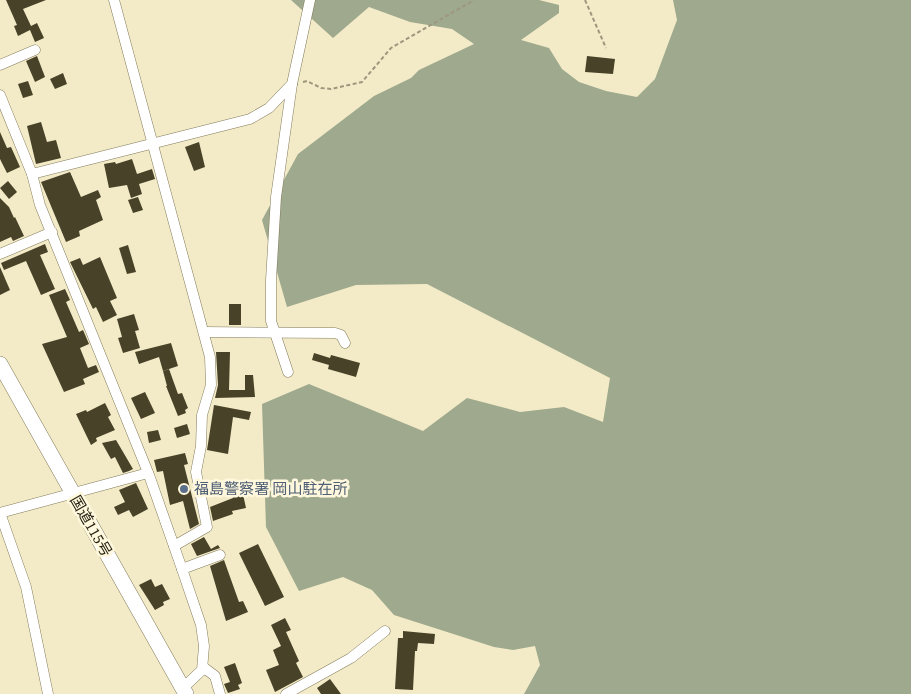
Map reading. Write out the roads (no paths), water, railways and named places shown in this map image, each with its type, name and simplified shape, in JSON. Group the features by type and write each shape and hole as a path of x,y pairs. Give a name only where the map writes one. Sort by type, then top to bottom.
{"highway":[{"name":"国道115号","path":"0,364 185,692"}],"street":[{"path":"114,0 210,357 211,385 202,416 202,446 196,472 207,527 174,546"},
{"path":"288,372 274,332 271,280 276,197 292,84 310,0"},
{"path":"0,65 35,50"},
{"path":"32,174 250,119 269,108 292,84"},
{"path":"0,95 32,174 40,205 148,473 201,625 204,646 203,667 185,692"},
{"path":"0,254 52,232"},
{"path":"204,332 335,334 341,335 345,343"},
{"path":"48,694 26,587 0,513 73,495 148,473"},
{"path":"182,569 220,555"},
{"path":"286,694 351,658 385,631"},
{"path":"203,667 215,676 220,694"}],"place":[{"name":"福島警察署 岡山駐在所","path":"184,489"}]}
